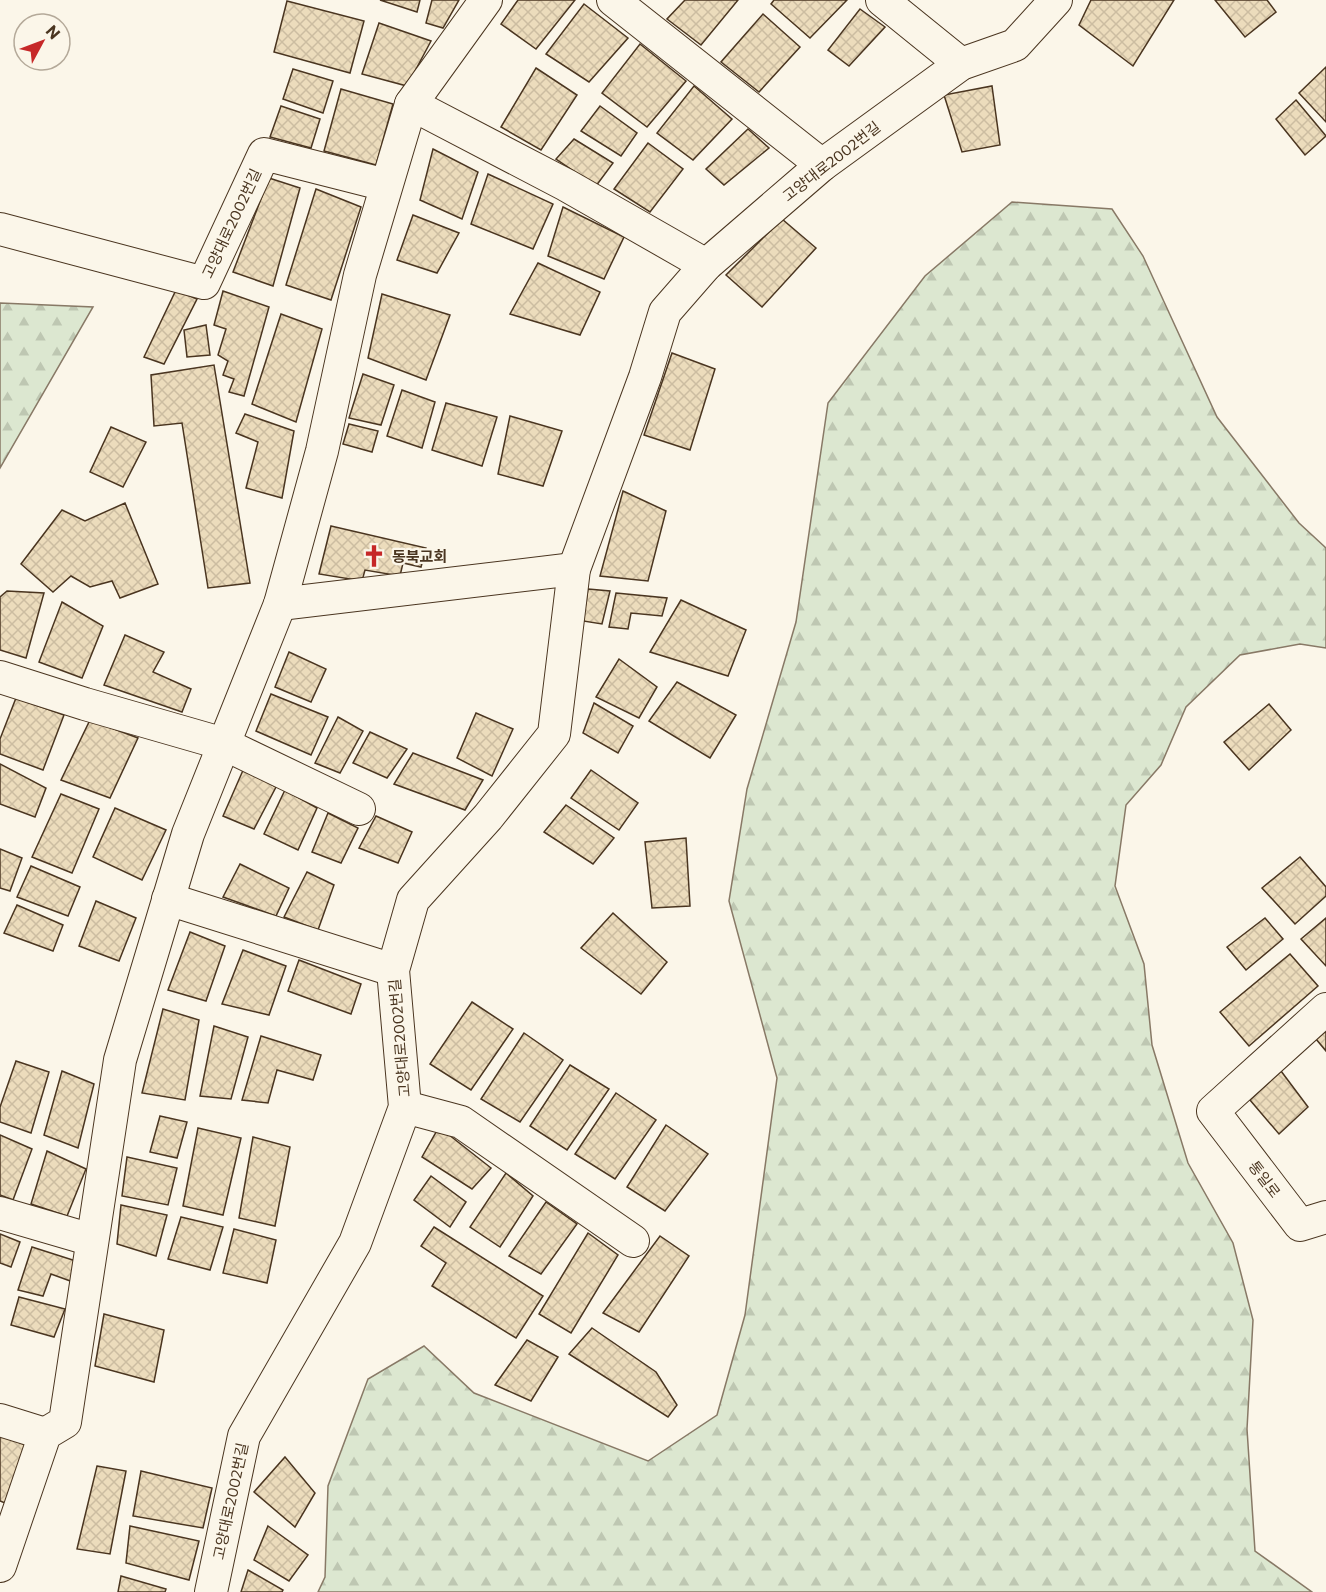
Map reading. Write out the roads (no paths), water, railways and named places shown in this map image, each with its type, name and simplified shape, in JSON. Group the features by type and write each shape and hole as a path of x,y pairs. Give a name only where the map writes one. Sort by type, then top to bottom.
{"street":[{"path":"0,1566 45,1434 65,1422 120,1060 188,834 280,604 322,451 360,275 411,104 486,0"},
{"path":"613,0 822,165"},
{"path":"882,0 961,64"},
{"name":"고양대로2002번길","path":"211,1592 244,1436 355,1243 405,1107 393,970 413,900 488,817 554,734 574,569 645,377 666,312 706,265 822,165 961,64 1015,45 1056,0"},
{"path":"411,104 566,185 706,265"},
{"name":"고양대로2002번길","path":"0,229 204,284 264,154 386,185"},
{"path":"280,604 574,569"},
{"path":"0,677 224,744 359,809"},
{"path":"168,899 393,970"},
{"name":"통일로","path":"1326,1009 1214,1111 1300,1225 1326,1217"},
{"path":"405,1107 461,1122 633,1241"},
{"path":"0,1213 92,1240"},
{"path":"0,1420 45,1434"}],"place":[{"name":"동북교회","path":"374,556"}]}
